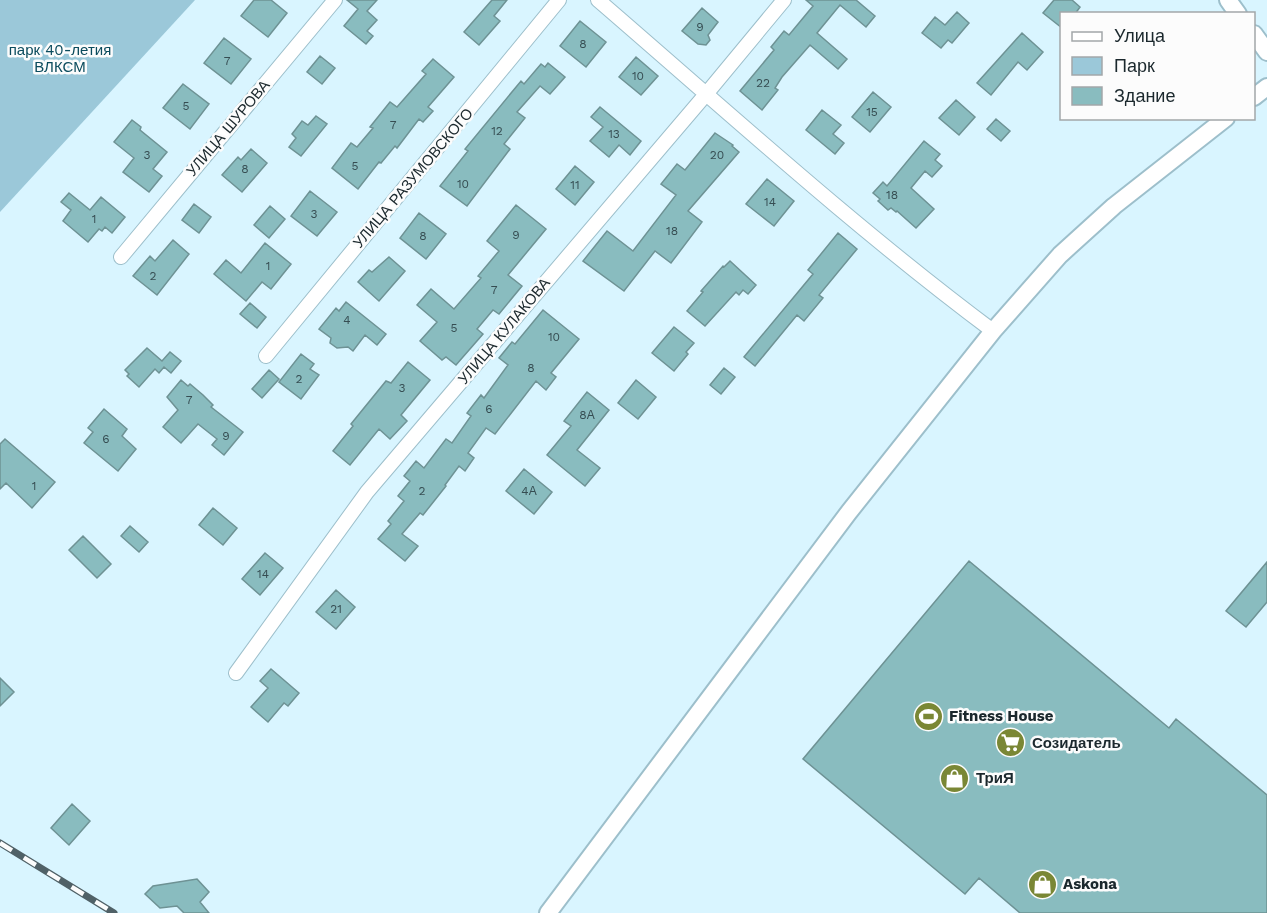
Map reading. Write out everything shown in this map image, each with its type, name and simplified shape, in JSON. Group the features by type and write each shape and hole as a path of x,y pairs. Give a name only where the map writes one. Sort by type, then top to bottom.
{"street":[{"name":"УЛИЦА ШУРОВА","path":"121,257 335,0"},
{"name":"УЛИЦА РАЗУМОВСКОГО","path":"266,356 559,0"},
{"path":"598,0 841,210 929,283 993,330"},
{"name":"УЛИЦА КУЛАКОВА","path":"236,673 367,492 707,93 783,0"},
{"path":"1255,35 1267,52"},
{"path":"1255,96 1267,87"},
{"path":"548,913 849,512 993,330 1060,255 1114,206 1223,120"}],"green space":[{"name":"парк 40-летия ВЛКСМ","path":"0,0 195,0 0,212"}],"building":[{"path":"254,0 271,0 287,13 268,37 241,16"},
{"path":"347,0 377,0 367,11 377,20 367,31 373,36 366,44 344,26 358,9"},
{"path":"492,0 507,0 494,16 500,21 479,45 464,32"},
{"path":"806,0 856,0 875,16 866,27 840,5 817,33 847,59 838,69 810,45 782,77 775,88 778,90 762,110 740,91 774,50 771,47 784,31 789,35 813,6"},
{"path":"1054,0 1072,0 1080,7 1076,12 1060,12 1060,26 1043,13"},
{"path":"702,8 718,22 708,35 710,40 706,45 698,44 682,31"},
{"path":"957,12 969,23 952,43 948,40 941,48 922,33 935,17 945,25"},
{"path":"580,21 606,42 586,67 560,46"},
{"path":"1022,33 1043,52 1027,70 1018,62 991,95 977,83"},
{"path":"224,38 251,59 231,84 204,63"},
{"path":"320,56 335,68 322,84 307,72"},
{"path":"636,57 658,76 641,95 619,77"},
{"path":"433,59 454,77 428,107 433,111 423,122 419,119 397,148 395,146 381,163 379,162 358,189 332,168 351,143 357,147 390,102 397,107 426,74 422,71"},
{"path":"548,63 565,77 550,94 540,86 517,112 525,118 504,144 510,149 467,206 440,186 468,151 465,149 521,81 524,84 541,64 545,67"},
{"path":"183,84 209,104 190,129 163,108"},
{"path":"873,92 891,107 870,132 852,117"},
{"path":"956,100 975,117 959,135 939,118"},
{"path":"600,107 641,141 630,155 619,145 609,157 590,141 603,127 591,117"},
{"path":"822,110 841,125 833,134 844,143 835,154 806,130"},
{"path":"316,116 327,124 301,156 289,147 296,138 292,134 302,121 308,125"},
{"path":"996,119 1010,131 1001,141 987,129"},
{"path":"132,120 141,127 140,130 167,152 153,169 162,176 149,192 123,172 134,158 114,142"},
{"path":"715,133 739,152 688,211 702,222 671,263 655,251 624,291 583,261 607,231 633,251 676,195 661,184 677,164 685,170"},
{"path":"924,141 940,154 935,160 942,166 932,177 925,171 911,188 934,209 916,228 897,211 891,208 888,210 873,193 883,182 887,186"},
{"path":"251,149 267,163 242,192 222,175 238,157 241,160"},
{"path":"575,166 594,182 575,205 556,189"},
{"path":"767,179 794,201 774,226 746,204"},
{"path":"310,191 337,212 317,236 291,216"},
{"path":"69,193 90,210 101,197 125,217 112,233 105,227 102,231 99,229 88,242 63,221 71,210 61,202"},
{"path":"194,204 211,217 199,233 182,220"},
{"path":"516,205 546,229 508,275 522,286 499,314 493,310 477,329 483,334 456,365 446,357 442,360 420,341 437,322 417,305 431,289 454,309 481,278 478,276 499,251 487,241"},
{"path":"270,206 285,219 269,238 254,225"},
{"path":"419,213 446,234 426,259 400,238"},
{"path":"838,233 857,249 819,295 823,298 804,321 797,315 755,366 744,357 813,274 808,270"},
{"path":"173,240 189,254 157,295 133,276 150,256 155,261"},
{"path":"265,243 291,264 271,289 262,282 246,301 214,274 226,260 241,273"},
{"path":"389,257 405,271 379,301 358,282 369,270 372,272"},
{"path":"730,261 756,285 748,294 743,290 739,295 736,292 705,326 687,311 703,292 701,291"},
{"path":"346,302 386,334 377,345 365,335 353,351 348,347 337,348 330,343 331,338 319,329 336,308 339,311"},
{"path":"250,303 266,317 257,328 240,314"},
{"path":"543,310 579,339 551,373 556,377 546,390 536,381 495,434 486,428 468,453 474,458 465,471 459,466 423,515 420,513 402,534 418,546 405,561 378,539 391,524 388,521 404,501 398,496 410,481 404,476 416,461 424,468 446,439 452,443 471,416 467,413 481,395 484,398 508,365 499,358 512,342 515,344"},
{"path":"674,327 694,343 674,371 652,353"},
{"path":"147,348 162,361 170,352 181,361 171,373 164,367 159,373 155,369 139,387 127,376 129,374 125,370"},
{"path":"301,354 314,364 310,369 319,375 301,399 279,382"},
{"path":"408,362 430,380 401,415 407,421 390,439 379,429 350,465 333,451 353,426 351,424 386,381 391,383"},
{"path":"724,368 735,377 721,394 710,385"},
{"path":"269,370 279,379 262,398 252,389"},
{"path":"181,380 188,386 190,384 213,405 211,407 243,432 224,455 212,445 217,439 198,424 181,443 163,427 178,410 167,397"},
{"path":"636,380 656,397 638,419 618,403"},
{"path":"587,392 609,410 577,450 600,468 585,486 547,455 571,426 564,421"},
{"path":"104,409 127,429 122,436 136,449 118,471 84,443 93,432 88,428"},
{"path":"5,439 55,482 32,508 6,483 0,489 0,444"},
{"path":"524,469 552,492 534,514 506,491"},
{"path":"213,508 237,528 223,545 199,525"},
{"path":"130,526 148,542 139,552 121,536"},
{"path":"83,536 111,564 97,578 69,550"},
{"path":"265,553 283,568 260,595 242,579"},
{"name":"Созидатель","path":"969,561 1169,728 1176,719 1267,795 1267,913 1020,913 979,878 965,894 803,759"},
{"path":"1267,562 1267,602 1246,627 1226,611"},
{"path":"336,590 355,607 336,629 316,612"},
{"path":"271,669 299,693 288,706 284,703 268,722 251,707 268,688 260,681"},
{"path":"0,678 14,692 0,706"},
{"path":"72,804 90,821 69,845 51,828"},
{"path":"197,879 209,892 200,902 209,913 184,913 177,906 160,908 145,894 153,886"}],"railway":[{"path":"0,843 114,913"}],"place":[{"name":"Fitness House","path":"928,716"},
{"name":"Созидатель","path":"1011,743"},
{"name":"ТриЯ","path":"955,778"},
{"name":"Askona","path":"1042,884"}]}
